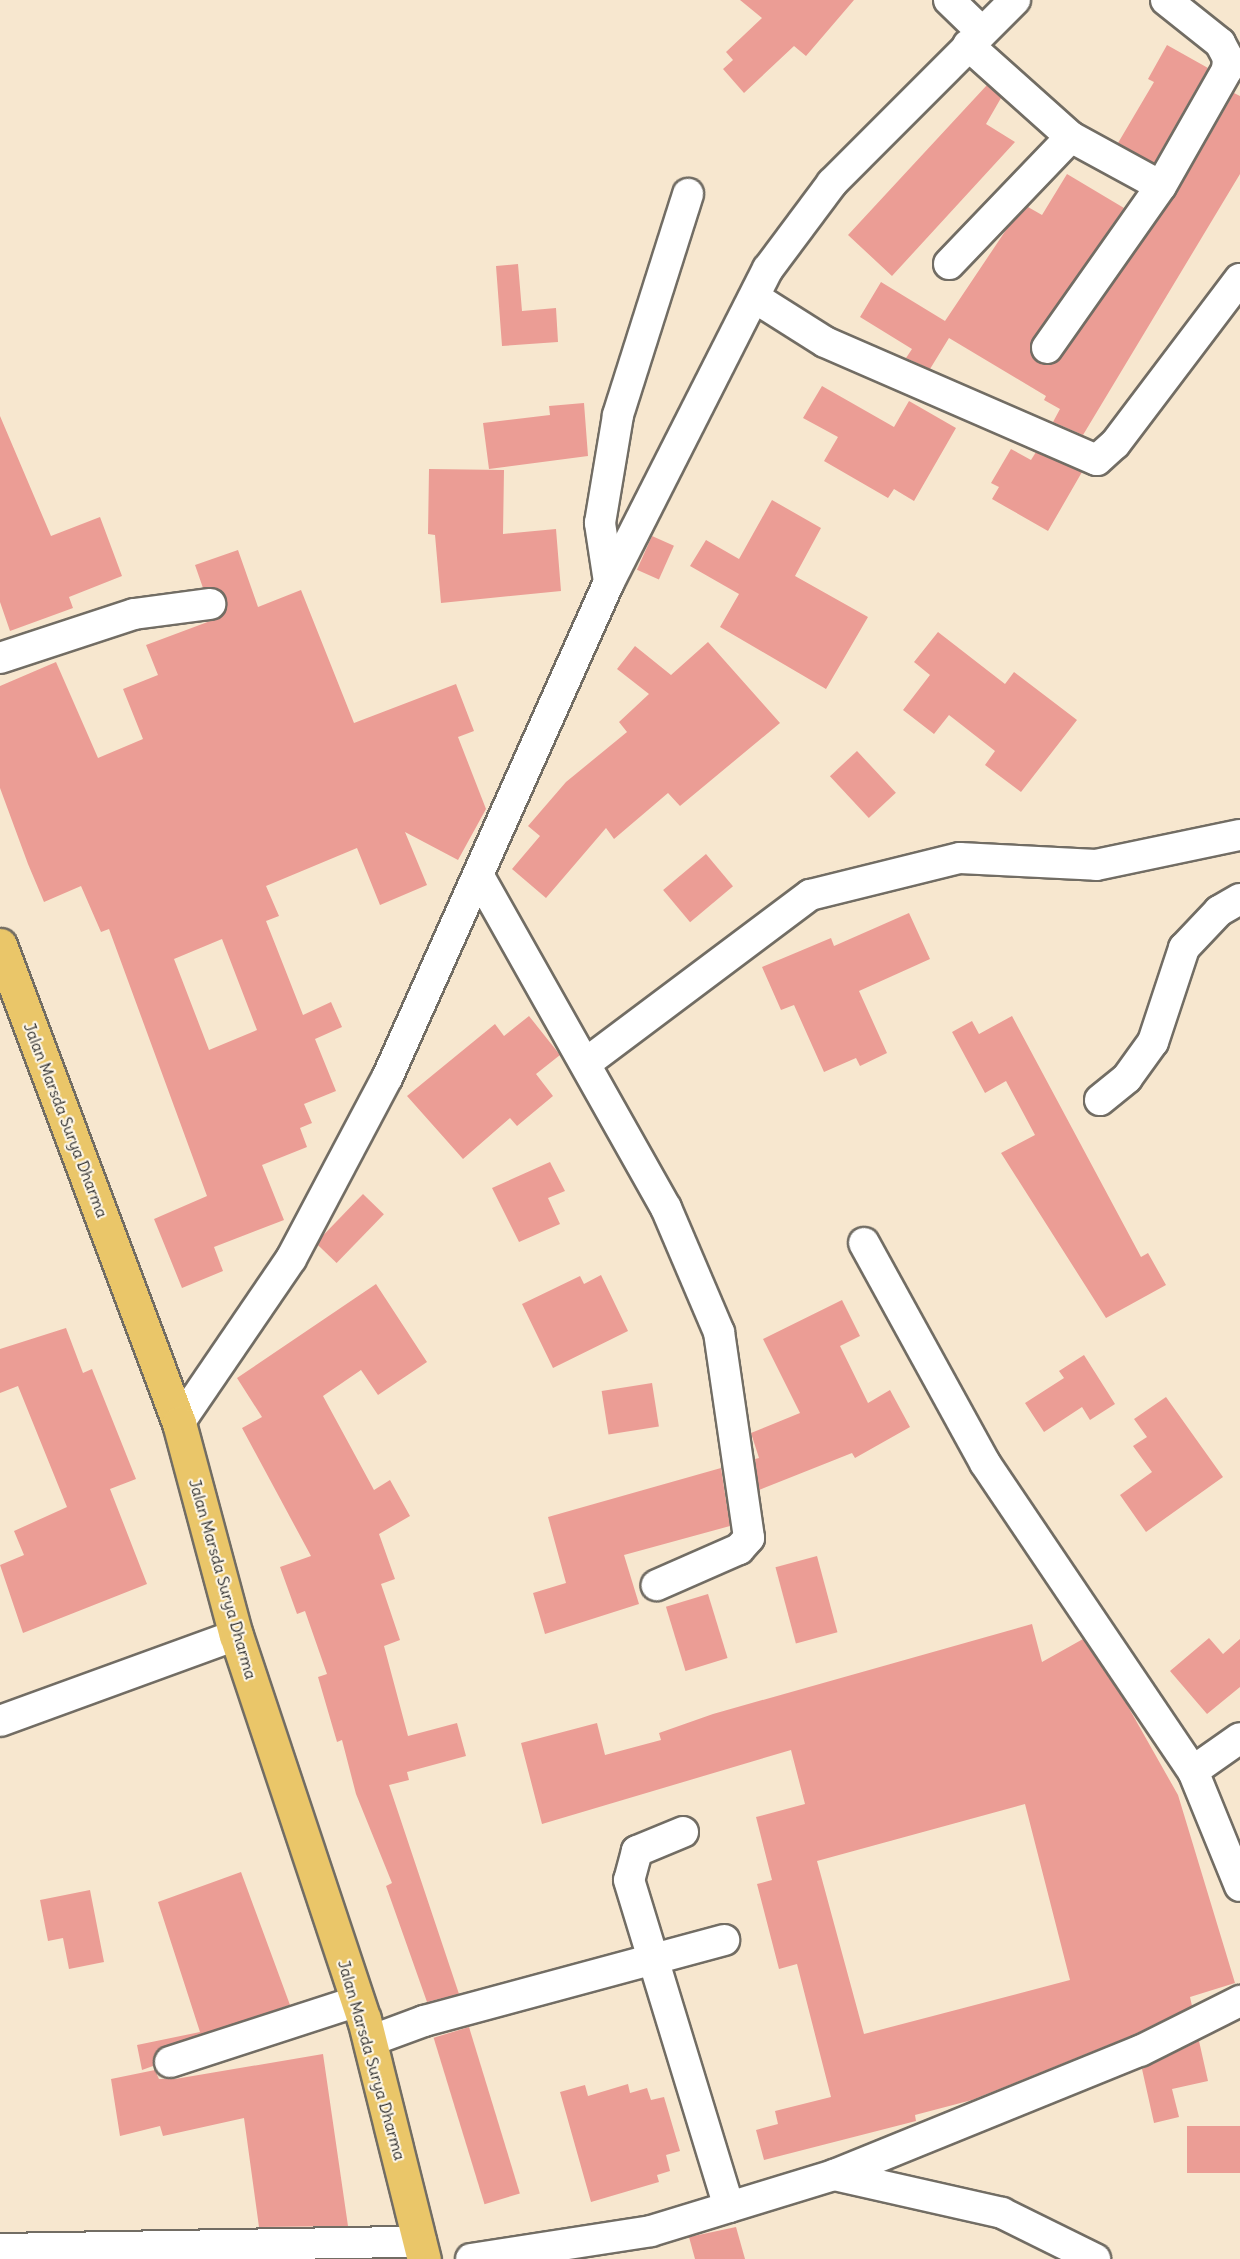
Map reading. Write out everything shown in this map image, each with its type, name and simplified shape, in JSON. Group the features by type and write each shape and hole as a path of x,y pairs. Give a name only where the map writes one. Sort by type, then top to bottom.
{"highway":[{"name":"Jalan Marsda Surya Dharma","path":"0,945 179,1423 236,1635 370,2041 422,2250"}],"street":[{"path":"949,0 975,38 1071,137 1161,186"},
{"path":"179,1423 291,1259 387,1078 480,878 535,739 609,582 790,236 832,183 975,38 1016,0"},
{"path":"1047,348 1161,186 1227,70 1228,58 1220,43 1166,0"},
{"path":"950,264 1071,137"},
{"path":"609,582 600,524 618,415 688,194"},
{"path":"757,299 825,342 1097,460 1115,444 1240,279"},
{"path":"0,658 134,614 210,604"},
{"path":"586,1063 810,895 960,858 1096,865 1240,835"},
{"path":"480,878 666,1208 719,1332 749,1538 738,1549 657,1585"},
{"path":"1100,1100 1127,1078 1153,1042 1184,948 1219,911 1240,899"},
{"path":"864,1243 985,1463 1192,1771 1240,1886"},
{"path":"0,1721 236,1635"},
{"path":"1192,1771 1240,1738"},
{"path":"683,1832 637,1851 629,1866 654,1959 729,2207"},
{"path":"370,2041 424,2021 724,1940"},
{"path":"170,2062 358,2001"},
{"path":"471,2259 651,2231 834,2175 1140,2051 1240,2001"},
{"path":"834,2175 1002,2213 1095,2259"},
{"path":"0,2249 422,2250"}],"building":[{"path":"740,0 854,0 806,56 794,46 744,93 723,69 733,60 726,52 762,18"},
{"path":"1167,45 1208,68 1154,163 1118,143 1154,82 1148,79"},
{"path":"987,85 1001,98 986,124 1015,142 892,276 848,235"},
{"path":"1234,93 1240,96 1240,174 1083,435 1053,422 1060,409 1044,400 1046,396 949,338 930,369 906,358 912,349 860,317 881,282 945,321 1008,227 1028,207 1042,215 1067,174 1124,208 1033,339 1037,362 1055,363 1175,196"},
{"path":"518,264 522,311 556,308 558,342 502,346 496,266"},
{"path":"822,386 894,427 909,401 956,428 914,501 894,489 888,498 824,461 838,437 803,418"},
{"path":"584,403 588,456 489,469 483,423 550,415 549,406"},
{"path":"0,416 51,536 100,517 122,576 69,597 73,608 10,631 0,602"},
{"path":"1011,449 1031,460 1036,452 1082,472 1048,531 992,499 999,487 991,483"},
{"path":"429,469 504,470 503,534 556,529 561,591 441,603 435,535 428,534"},
{"path":"772,500 821,528 795,576 868,617 826,689 720,627 739,594 690,566 706,540 739,559"},
{"path":"652,536 674,546 659,580 637,570"},
{"path":"238,550 258,607 301,590 354,723 456,684 474,731 458,737 486,809 458,860 405,832 427,885 380,905 357,848 266,886 279,916 266,921 303,1015 331,1002 342,1027 315,1039 336,1091 304,1104 312,1123 300,1128 307,1147 262,1165 284,1220 214,1247 223,1271 182,1288 154,1219 207,1196 109,929 101,932 81,886 44,902 28,864 0,788 0,686 56,662 98,758 143,739 123,689 158,675 146,645 221,617 224,594 203,588 195,565","holes":["222,939 257,1030 209,1050 174,959"]},
{"path":"938,632 1005,684 1014,672 1077,720 1021,792 985,765 995,751 949,715 934,734 903,710 930,675 914,662"},
{"path":"708,642 780,723 680,806 668,793 614,839 606,828 546,898 512,869 540,836 528,826 566,782 627,732 619,722 649,694 617,669 635,646 671,675"},
{"path":"857,751 896,793 869,818 830,776"},
{"path":"706,854 733,886 690,922 663,890"},
{"path":"909,913 930,959 859,991 887,1053 860,1066 856,1058 824,1072 794,1005 781,1010 762,967 831,938 834,946"},
{"path":"529,1016 560,1055 536,1074 553,1096 517,1126 510,1118 463,1159 407,1096 495,1024 504,1036"},
{"path":"1012,1016 1141,1257 1148,1253 1166,1285 1106,1318 1001,1153 1035,1135 1006,1081 985,1093 952,1032 972,1021 979,1034"},
{"path":"550,1162 565,1191 548,1198 560,1224 519,1242 492,1188"},
{"path":"363,1194 384,1214 337,1263 316,1243"},
{"path":"601,1275 628,1331 553,1368 522,1304 580,1276 584,1284"},
{"path":"376,1284 427,1362 378,1395 361,1370 323,1396 374,1490 390,1480 410,1516 379,1534 395,1579 381,1584 400,1640 384,1646 408,1736 457,1723 466,1756 407,1772 409,1780 389,1785 459,1994 427,2002 386,1886 392,1883 356,1794 342,1740 337,1742 318,1677 327,1674 305,1611 297,1614 280,1567 311,1556 242,1428 262,1417 237,1378"},
{"path":"842,1300 860,1336 840,1346 868,1403 890,1390 910,1427 855,1458 852,1453 759,1490 755,1459 759,1458 751,1433 800,1413 763,1339"},
{"path":"66,1328 83,1373 92,1369 136,1479 110,1489 147,1584 23,1633 0,1565 24,1555 14,1531 67,1507 18,1386 0,1393 0,1349"},
{"path":"1084,1355 1115,1404 1090,1420 1082,1407 1044,1432 1025,1403 1064,1378 1059,1371"},
{"path":"652,1383 659,1426 609,1434 602,1391"},
{"path":"1166,1397 1223,1477 1146,1532 1120,1495 1152,1472 1133,1446 1147,1437 1134,1419"},
{"path":"721,1468 730,1526 624,1555 639,1604 545,1634 533,1593 566,1583 548,1517"},
{"path":"817,1556 837,1632 796,1643 775,1567"},
{"path":"708,1594 728,1658 686,1671 666,1607"},
{"path":"1032,1624 1042,1662 1083,1639 1126,1703 1178,1795 1235,1983 1190,1997 1192,2006 1133,2035 972,2100 915,2115 916,2121 764,2160 756,2130 778,2124 775,2111 831,2097 797,1964 779,1969 757,1884 772,1880 756,1817 805,1804 791,1750 542,1824 521,1743 597,1723 605,1755 661,1740 659,1733 713,1714","holes":["1025,1804 1070,1980 864,2034 817,1861"]},
{"path":"1209,1638 1223,1654 1240,1639 1240,1687 1207,1714 1170,1671"},
{"path":"241,1872 290,2005 165,2046 157,2051 153,2066 142,2070 137,2045 200,2032 158,1902"},
{"path":"90,1890 104,1962 69,1969 63,1938 48,1941 40,1900"},
{"path":"469,2027 520,2193 484,2204 434,2038"},
{"path":"1199,2041 1208,2081 1172,2089 1179,2117 1154,2123 1142,2069"},
{"path":"323,2054 348,2226 259,2227 244,2118 163,2136 160,2126 120,2136 111,2079 155,2070 159,2079 175,2079"},
{"path":"628,2084 630,2093 647,2088 651,2100 664,2097 680,2151 666,2155 670,2171 657,2175 659,2182 591,2202 560,2092 585,2085 588,2096"},
{"path":"1187,2126 1240,2126 1240,2173 1187,2173"},
{"path":"736,2227 745,2259 695,2259 689,2237"}]}
